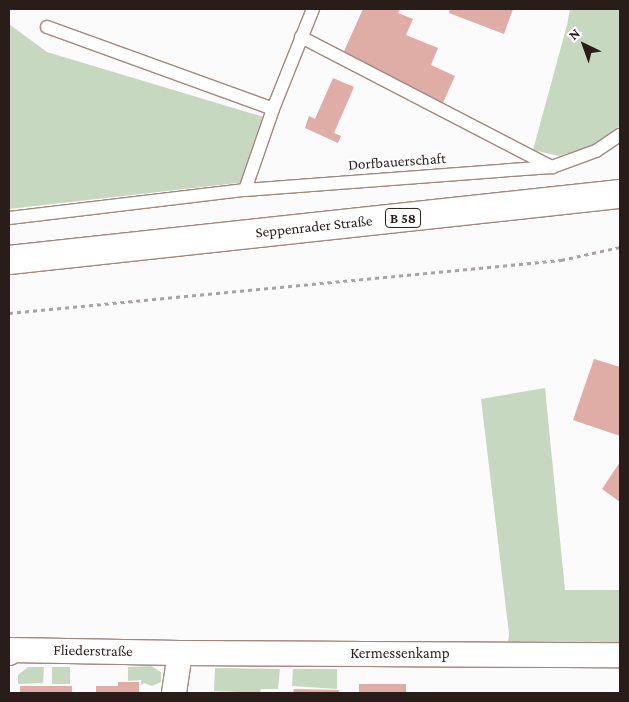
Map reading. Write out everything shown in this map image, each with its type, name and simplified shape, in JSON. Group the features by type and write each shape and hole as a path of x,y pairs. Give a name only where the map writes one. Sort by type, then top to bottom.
{"main road":[{"name":"Seppenrader Straße","path":"9,260 620,194"}],"street":[{"name":"Fliederstraße","path":"9,651 180,654"},
{"name":"Kermessenkamp","path":"180,654 620,655"},
{"path":"174,693 180,654"}],"lane":[{"path":"245,190 273,109 314,9"},
{"path":"47,28 273,109"},
{"path":"302,37 552,167"},
{"name":"Dorfbauerschaft","path":"9,218 245,190 552,167 596,151 620,135"}],"path":[{"path":"9,313 561,260 620,247"}],"green space":[{"path":"570,9 620,9 620,126 592,146 559,156 533,150"},
{"path":"9,24 47,52 267,118 246,182 9,209"},
{"path":"545,388 565,590 620,590 620,645 507,650 509,634 481,399"},
{"path":"151,666 161,672 161,682 152,686 144,683 141,685 141,680 128,681 128,667"},
{"path":"28,667 44,667 43,683 18,684 18,675"},
{"path":"52,667 70,667 70,684 52,684"},
{"path":"215,668 280,669 278,689 261,689 260,693 214,691"},
{"path":"293,669 337,669 337,689 292,686"}],"building":[{"path":"363,9 400,9 398,13 413,19 406,35 438,48 431,65 455,76 442,105 340,60"},
{"path":"450,9 513,9 504,34 449,13"},
{"path":"333,78 354,87 334,133 341,136 338,143 305,128 309,116 315,119"},
{"path":"594,359 620,367 620,436 573,420"},
{"path":"620,462 620,502 602,489"},
{"path":"118,682 139,682 139,693 96,693 96,686 118,686"},
{"path":"359,684 406,684 406,693 359,693"},
{"path":"20,686 72,686 72,693 20,693"},
{"path":"294,689 339,690 338,693 293,693"}]}
